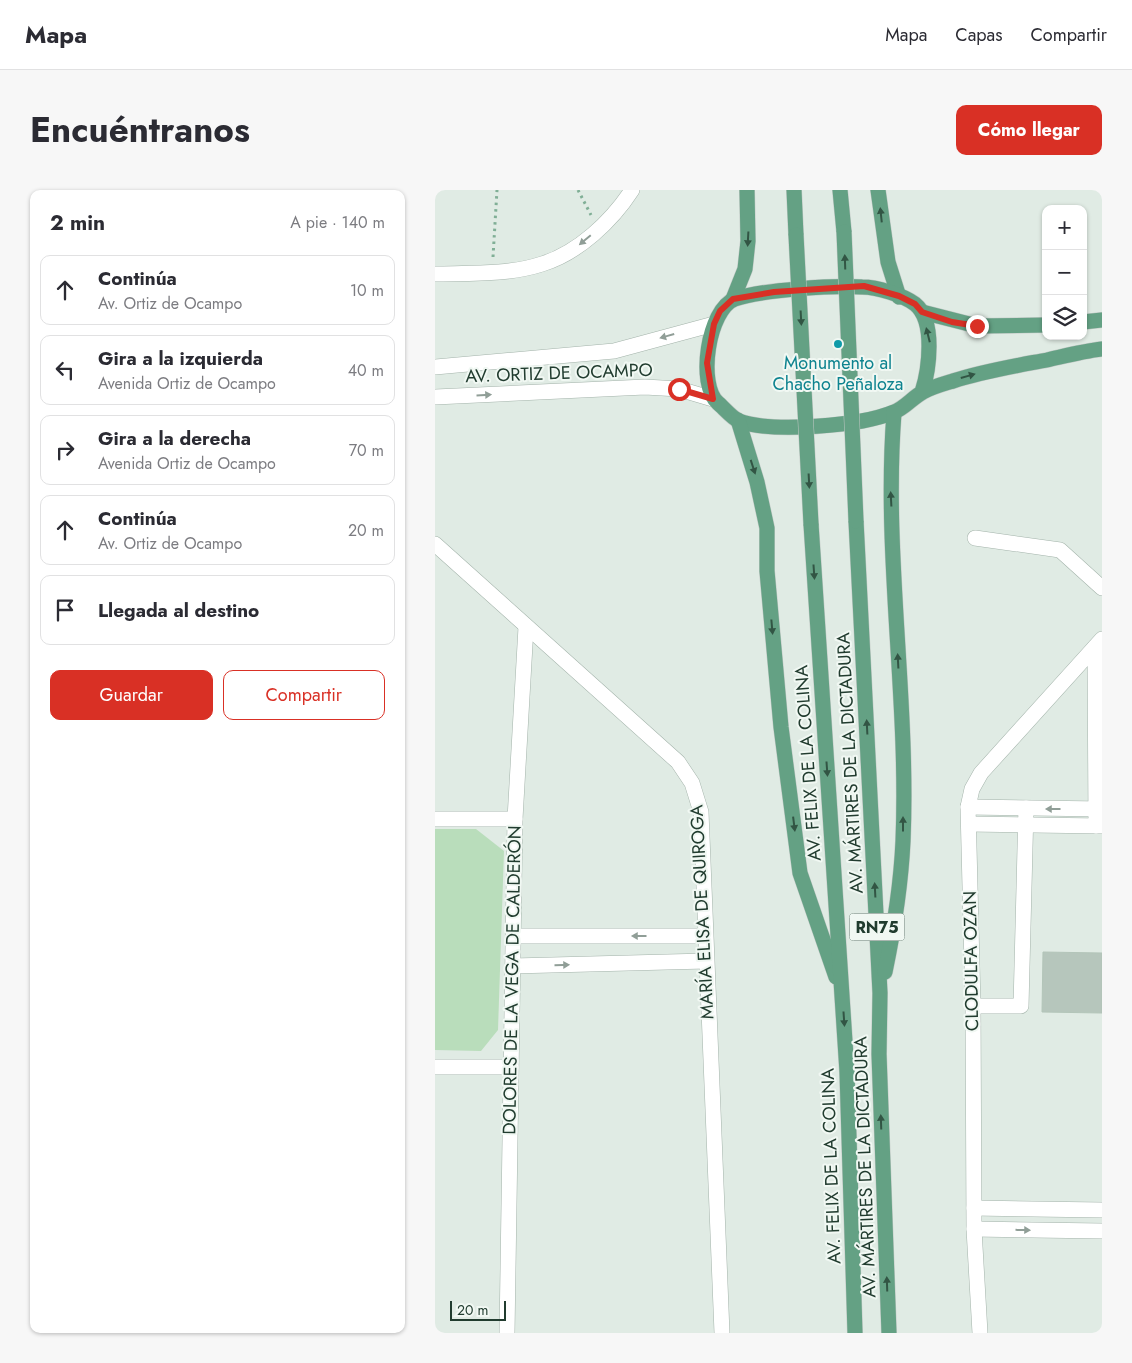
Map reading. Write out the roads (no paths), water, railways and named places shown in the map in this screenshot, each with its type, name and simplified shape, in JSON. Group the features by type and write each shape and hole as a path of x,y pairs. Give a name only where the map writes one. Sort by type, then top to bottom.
{"main road":[{"path":"747,190 748,241 745,269 733,299 720,311 714,324 707,363 713,399 738,420 785,428 828,425 893,413 922,392 983,372 1102,350"},
{"name":"AV. FELIX DE LA COLINA","path":"794,190 811,524 847,1072 855,1333"},
{"name":"AV. MÁRTIRES DE LA DICTADURA","path":"841,190 880,993 879,1054 889,1333"},
{"path":"878,190 888,262 899,296"},
{"path":"733,299 774,292 864,286 899,296 915,304 922,312 930,342 930,361 922,392"},
{"path":"922,312 952,322 977,326 1042,324"},
{"path":"1087,322 1102,320"},
{"path":"880,993 895,924 903,841 902,743 889,464 893,413"},
{"path":"738,420 757,482 767,528 767,572 781,727 800,873 842,996"}],"street":[{"path":"435,274 492,272 542,264 573,250 621,207 632,190"},
{"path":"435,367 614,351 714,324"},
{"name":"AV. ORTIZ DE OCAMPO","path":"435,397 645,387 679,389 713,399"},
{"path":"975,538 1060,550 1102,588"},
{"name":"MARÍA ELISA DE QUIROGA","path":"435,544 678,762 692,783 701,812 721,1333"},
{"name":"DOLORES DE LA VEGA DE CALDERÓN","path":"507,1333 515,819 526,627"},
{"path":"969,824 1099,826 1099,643"},
{"name":"CLODULFA OZAN","path":"979,1333 974,1229 973,1006 968,807 972,789 981,773 1099,643"},
{"path":"968,807 1099,809"},
{"path":"973,1006 1021,1006 1026,808"},
{"path":"435,819 515,819"},
{"path":"513,936 705,936"},
{"path":"661,936 662,963"},
{"path":"513,966 706,961"},
{"path":"435,1067 511,1068"},
{"path":"974,1208 1102,1210"},
{"path":"974,1229 1102,1230"}],"place":[{"name":"Monumento al Chacho Peñaloza","path":"838,344"}]}
